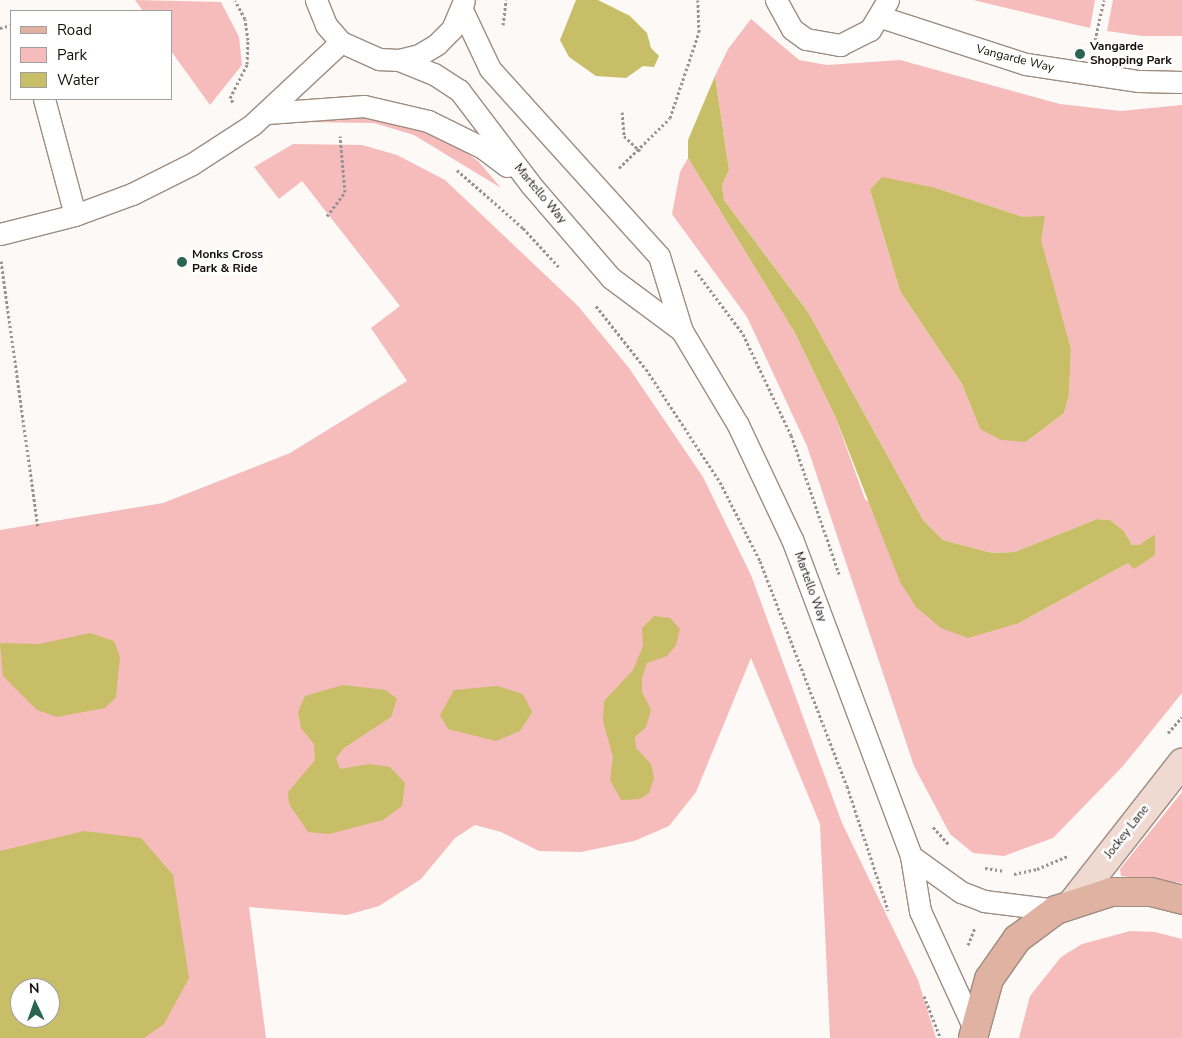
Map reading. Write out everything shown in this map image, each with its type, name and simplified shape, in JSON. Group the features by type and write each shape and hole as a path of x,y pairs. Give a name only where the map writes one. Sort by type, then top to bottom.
{"main road":[{"path":"973,1032 994,971 1017,940 1065,906 1111,892 1151,892 1182,900"}],"street":[{"name":"Jockey Lane","path":"1065,906 1182,763"}],"lane":[{"path":"316,0 326,24 341,42 372,57 399,60 419,55 437,44 452,29 463,5"},
{"name":"Vangarde Way","path":"776,0 792,29 822,44 856,40 885,8 1026,64 1088,75 1182,82"},
{"name":"Martello Way","path":"463,5 490,70 659,256 682,331 770,489 911,856 920,911 973,1032"},
{"path":"0,234 75,215 132,194 192,164 267,113 341,42"},
{"name":"Martello Way","path":"399,60 434,74 459,90 531,185 611,278 682,331"},
{"path":"44,100 75,215"},
{"path":"267,113 364,106 428,121 484,148 531,185"},
{"path":"911,856 961,892 984,901 1065,906"}],"path":[{"path":"235,0 245,19 247,64"},
{"path":"611,174 640,151 670,118 687,75 699,32 698,0"},
{"path":"1088,75 1104,0"},
{"path":"622,112 624,136 640,151"},
{"path":"327,216 345,192 338,131 347,132"},
{"path":"451,167 523,228 563,270"},
{"path":"0,253 38,528"},
{"path":"592,301 646,369 720,482 760,561 847,786 890,916"},
{"path":"1163,740 1182,717"},
{"path":"940,1038 918,980 963,955 984,901 992,869 1014,874 1037,870 1074,848"}],"green space":[{"path":"135,0 221,2 239,37 242,65 210,105 172,52 172,10 142,10"},
{"path":"973,0 1095,0 1090,28"},
{"path":"1113,0 1182,0 1182,36 1142,36 1107,31"},
{"path":"751,19 799,60 827,65 900,60 1060,104 1121,111 1182,105 1182,693 1123,766 1053,838 1004,856 973,853 950,834 914,766 807,446 747,317 672,214 680,172 688,158 795,333 835,416 865,499 1019,623 1128,563 1155,534 1139,545 1132,545 1124,531 1110,520 1097,519 1015,552 992,553 943,540 923,520 808,312 724,200 722,185 729,170 715,76 728,49","holes":["936,188 1023,217 1044,217 1040,240 1071,349 1069,395 1064,413 1026,442 980,429 962,384 900,291 870,190"]},
{"path":"350,112 419,125 451,141 479,162 501,188 414,135 374,123 296,122"},
{"path":"293,144 362,145 397,155 445,180 578,306 629,368 703,477 751,575 842,823 918,980 936,1038 830,1038 820,824 751,658 696,792 669,826 634,841 581,852 539,851 501,832 475,825 455,838 421,879 379,906 347,915 249,907 266,1038 0,1038 0,530 163,503 290,453 407,381 371,328 400,306 302,181 279,199 254,167"},
{"path":"1182,792 1182,883 1121,876 1120,869"},
{"path":"1130,931 1155,932 1182,939 1182,1038 1019,1038 1030,996 1061,957 1082,944"}],"water":[{"path":"576,0 598,0 630,16 647,33 651,48 659,56 654,67 643,66 626,78 596,76 569,57 560,40"},
{"path":"715,76 729,170 722,185 724,200 808,312 923,520 943,540 992,553 1015,552 1097,519 1110,520 1124,531 1132,545 1139,545 1155,534 1155,555 1134,569 1128,563 1019,623 968,638 941,628 916,607 900,582 835,416 795,333 688,158 688,140"},
{"path":"882,177 936,188 1023,217 1045,216 1041,240 1071,349 1069,395 1064,413 1026,442 1001,440 980,429 962,384 900,291 870,190"},
{"path":"654,616 670,618 680,629 676,645 667,656 647,663 642,678 642,692 651,710 646,727 635,737 636,748 651,764 654,778 649,793 640,799 621,800 610,780 613,757 603,721 604,701 633,670 643,646 642,628"},
{"path":"90,633 114,641 120,657 116,697 105,708 57,717 37,710 3,676 0,643 39,644"},
{"path":"343,685 386,690 397,699 391,717 344,748 336,758 340,769 369,764 390,767 405,783 402,806 383,820 329,834 308,832 289,804 288,792 315,760 314,744 301,728 298,712 305,696"},
{"path":"497,686 523,694 532,712 520,731 496,741 448,729 440,715 454,690"},
{"path":"84,831 141,838 173,875 189,978 164,1024 144,1038 0,1038 0,851"}],"place":[{"name":"Vangarde Shopping Park","path":"1080,54"},
{"name":"Monks Cross Park & Ride","path":"182,262"}]}
